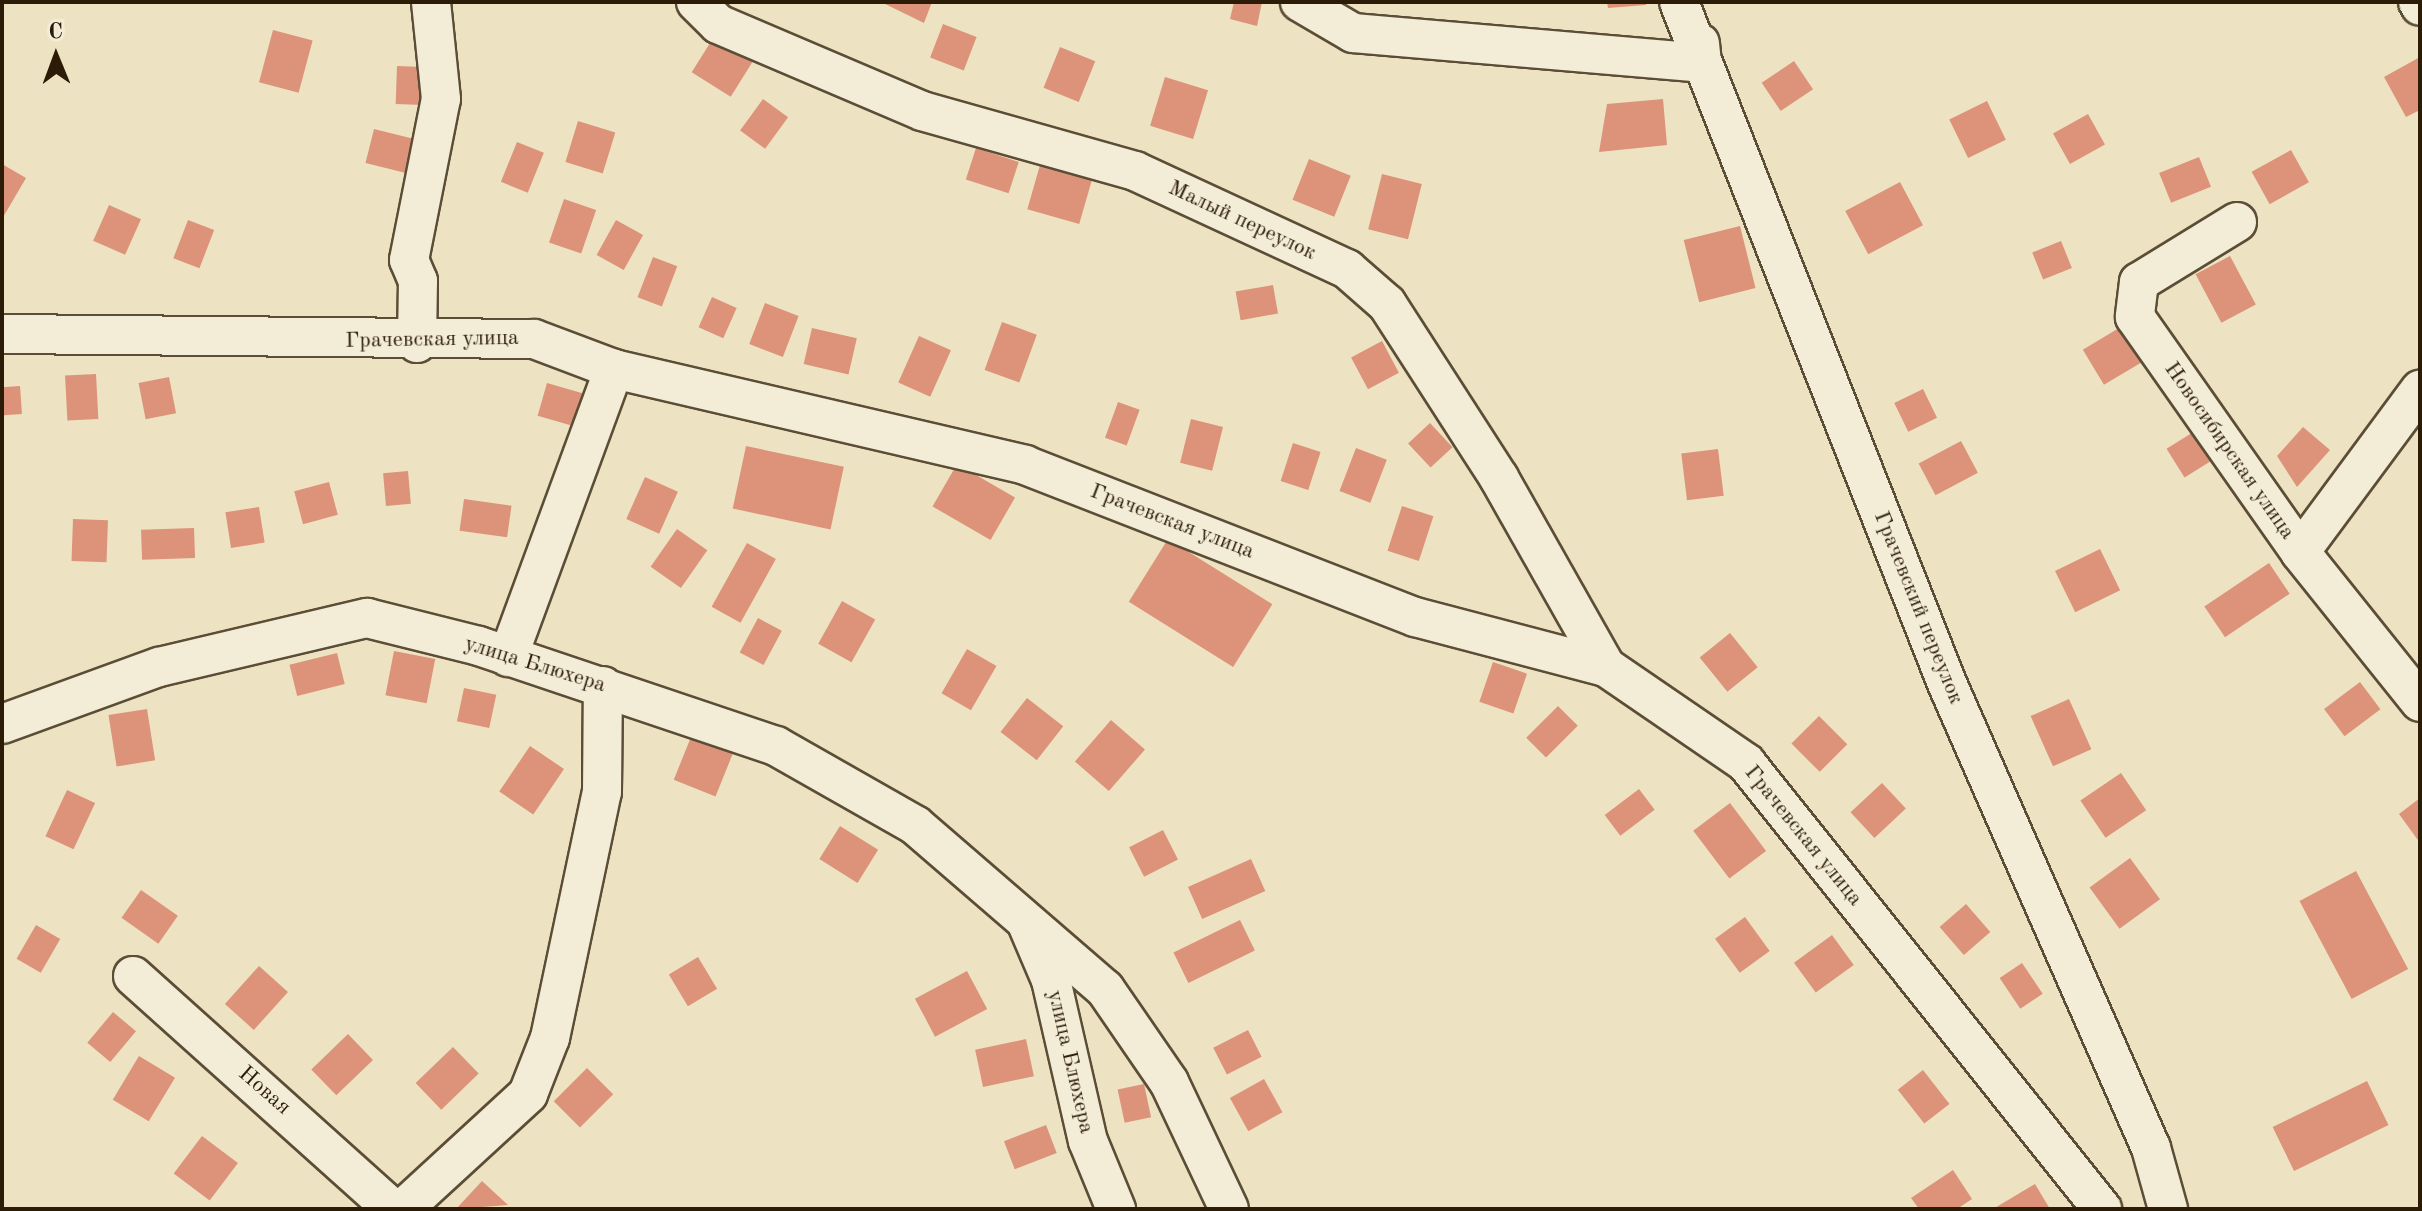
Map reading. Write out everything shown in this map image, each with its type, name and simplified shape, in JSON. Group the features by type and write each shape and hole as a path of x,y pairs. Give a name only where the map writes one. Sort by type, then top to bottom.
{"street":[{"path":"417,343 418,281 409,260 441,99 431,2"},
{"name":"Малый переулок","path":"696,2 718,24 922,111 1135,171 1347,269 1387,304 1499,478 1606,667"},
{"path":"1300,2 1353,33 1702,63 1701,2"},
{"name":"Грачевский переулок","path":"1679,2 1946,681 2151,1148 2168,1209"},
{"name":"Новосибирская улица","path":"2237,222 2139,282 2135,317 2300,552 2420,702"},
{"name":"Грачевская улица","path":"2,334 417,343 534,339 614,369 1025,465 1415,617 1606,667 1746,763 2102,1209"},
{"path":"508,657 614,369"},
{"path":"2300,552 2420,390"},
{"name":"улица Блюхера","path":"2,724 159,667 367,618 603,686 776,746 915,825 1105,989 1169,1082 1229,1209"},
{"path":"403,1209 528,1094 550,1038 602,792 603,686"},
{"name":"улица Блюхера","path":"1024,916 1051,980 1088,1141 1116,1209"},
{"name":"Новая","path":"133,976 393,1209"}],"building":[{"path":"881,2 932,2 924,23"},
{"path":"1234,2 1262,2 1257,26 1230,19"},
{"path":"1607,2 1646,2 1646,5 1608,8"},
{"path":"943,24 977,37 964,71 930,58"},
{"path":"273,30 313,41 299,93 259,82"},
{"path":"715,35 754,59 731,97 692,72"},
{"path":"1060,47 1095,61 1079,102 1044,88"},
{"path":"2420,57 2420,110 2406,117 2384,77"},
{"path":"1794,61 1813,89 1781,111 1762,83"},
{"path":"397,66 430,67 429,105 396,104"},
{"path":"1165,77 1208,90 1193,139 1150,126"},
{"path":"763,99 788,117 765,149 740,131"},
{"path":"1663,99 1667,145 1599,152 1607,104"},
{"path":"1987,101 2006,140 1968,158 1949,119"},
{"path":"2088,114 2105,145 2070,164 2053,133"},
{"path":"578,121 615,132 603,174 565,162"},
{"path":"374,129 428,143 420,177 366,163"},
{"path":"517,142 544,153 528,193 501,182"},
{"path":"976,148 1019,162 1009,193 966,179"},
{"path":"2291,150 2309,182 2270,204 2252,172"},
{"path":"2199,157 2211,187 2171,203 2159,173"},
{"path":"1309,159 1351,176 1334,217 1293,200"},
{"path":"2,164 26,178 2,219"},
{"path":"1040,165 1092,180 1079,224 1027,209"},
{"path":"1382,174 1422,184 1408,239 1368,229"},
{"path":"1900,182 1923,225 1868,254 1845,211"},
{"path":"564,199 596,210 581,254 549,242"},
{"path":"109,205 141,219 125,255 93,241"},
{"path":"188,220 214,230 199,268 173,258"},
{"path":"616,220 643,235 624,270 597,255"},
{"path":"1740,226 1755,288 1699,302 1684,240"},
{"path":"2061,241 2072,268 2043,280 2032,253"},
{"path":"2230,256 2256,305 2221,323 2196,274"},
{"path":"653,257 677,266 662,306 638,297"},
{"path":"1273,285 1278,314 1241,320 1236,292"},
{"path":"712,297 737,308 723,338 699,327"},
{"path":"765,303 799,316 783,357 749,344"},
{"path":"1002,322 1037,335 1019,383 985,370"},
{"path":"2124,325 2145,360 2104,385 2083,350"},
{"path":"812,328 857,338 848,374 804,364"},
{"path":"919,336 951,350 930,397 898,383"},
{"path":"1382,341 1399,373 1368,389 1351,357"},
{"path":"96,374 98,419 67,421 65,376"},
{"path":"169,377 176,413 146,419 139,383"},
{"path":"547,383 583,393 573,426 538,416"},
{"path":"20,386 22,414 4,415 2,387"},
{"path":"1923,389 1937,418 1908,432 1894,403"},
{"path":"1118,402 1140,410 1127,446 1105,438"},
{"path":"1191,419 1223,427 1212,471 1180,463"},
{"path":"1430,423 1453,447 1431,468 1408,443"},
{"path":"2203,426 2221,455 2185,478 2167,449"},
{"path":"2303,427 2330,450 2297,487 2277,456"},
{"path":"1961,441 1978,473 1936,495 1919,464"},
{"path":"1293,443 1321,452 1308,490 1281,481"},
{"path":"746,446 844,467 831,529 733,509"},
{"path":"1356,448 1387,460 1370,503 1340,491"},
{"path":"1718,449 1724,496 1687,500 1681,454"},
{"path":"957,464 1015,498 991,540 933,506"},
{"path":"408,471 411,504 386,506 383,473"},
{"path":"645,477 678,492 659,534 626,519"},
{"path":"329,482 338,515 303,524 294,491"},
{"path":"464,499 512,506 507,537 460,531"},
{"path":"1402,506 1433,516 1419,561 1387,551"},
{"path":"259,507 265,543 231,548 225,512"},
{"path":"73,519 108,520 107,562 72,561"},
{"path":"194,528 195,558 142,560 141,530"},
{"path":"677,529 707,550 681,588 651,567"},
{"path":"1168,539 1272,604 1233,667 1129,602"},
{"path":"747,543 776,559 740,623 712,607"},
{"path":"2100,549 2120,590 2075,612 2055,571"},
{"path":"2269,563 2290,594 2225,637 2204,607"},
{"path":"842,601 875,619 851,662 818,644"},
{"path":"758,618 782,631 764,665 740,652"},
{"path":"1730,633 1758,667 1727,692 1700,658"},
{"path":"967,649 996,666 971,710 942,693"},
{"path":"394,651 435,659 427,703 385,695"},
{"path":"337,653 345,684 297,696 289,665"},
{"path":"1493,662 1527,674 1513,713 1479,702"},
{"path":"2360,682 2380,709 2345,736 2324,709"},
{"path":"464,688 496,695 489,728 457,721"},
{"path":"1027,698 1063,726 1037,760 1001,732"},
{"path":"2069,699 2091,749 2053,766 2031,716"},
{"path":"1558,706 1578,726 1546,758 1526,738"},
{"path":"147,709 155,760 117,766 108,715"},
{"path":"1819,716 1847,744 1820,772 1791,744"},
{"path":"1111,720 1145,750 1109,791 1075,762"},
{"path":"691,737 733,754 715,797 674,780"},
{"path":"530,746 564,769 533,815 499,792"},
{"path":"2121,773 2146,810 2106,838 2080,800"},
{"path":"1882,783 1906,809 1874,838 1851,812"},
{"path":"1639,789 1655,810 1620,836 1605,815"},
{"path":"67,790 95,803 74,849 45,836"},
{"path":"2420,798 2420,843 2399,814"},
{"path":"1730,803 1766,851 1729,879 1693,831"},
{"path":"840,826 878,850 857,883 819,859"},
{"path":"1163,830 1178,859 1144,877 1129,847"},
{"path":"2130,858 2160,899 2120,929 2090,887"},
{"path":"1251,859 1265,891 1202,919 1188,887"},
{"path":"2356,871 2408,969 2352,999 2299,901"},
{"path":"141,890 178,916 158,944 121,918"},
{"path":"1966,904 1990,932 1964,955 1940,927"},
{"path":"1745,917 1770,951 1740,973 1715,939"},
{"path":"1240,920 1255,951 1188,983 1173,952"},
{"path":"36,925 60,939 41,973 16,959"},
{"path":"1832,935 1854,965 1816,993 1794,963"},
{"path":"698,957 717,989 688,1006 669,975"},
{"path":"2022,963 2043,994 2020,1009 2000,978"},
{"path":"259,966 288,992 254,1030 225,1004"},
{"path":"967,971 987,1009 935,1037 915,999"},
{"path":"113,1012 136,1031 110,1062 87,1043"},
{"path":"1248,1030 1262,1057 1227,1074 1213,1048"},
{"path":"348,1034 373,1060 336,1095 311,1069"},
{"path":"1026,1039 1034,1076 983,1087 975,1050"},
{"path":"453,1047 479,1074 441,1110 416,1083"},
{"path":"139,1056 175,1078 149,1121 113,1100"},
{"path":"587,1068 613,1094 580,1127 554,1101"},
{"path":"1923,1070 1949,1104 1924,1124 1898,1090"},
{"path":"1264,1079 1282,1112 1248,1131 1230,1098"},
{"path":"2367,1081 2388,1125 2294,1171 2273,1127"},
{"path":"1144,1084 1151,1117 1125,1123 1118,1090"},
{"path":"1046,1125 1057,1153 1015,1169 1004,1141"},
{"path":"202,1136 238,1163 210,1201 174,1174"},
{"path":"1953,1170 1972,1199 1957,1209 1919,1209 1911,1198"},
{"path":"482,1181 508,1205 456,1209"},
{"path":"2035,1184 2050,1209 1993,1209"}]}
